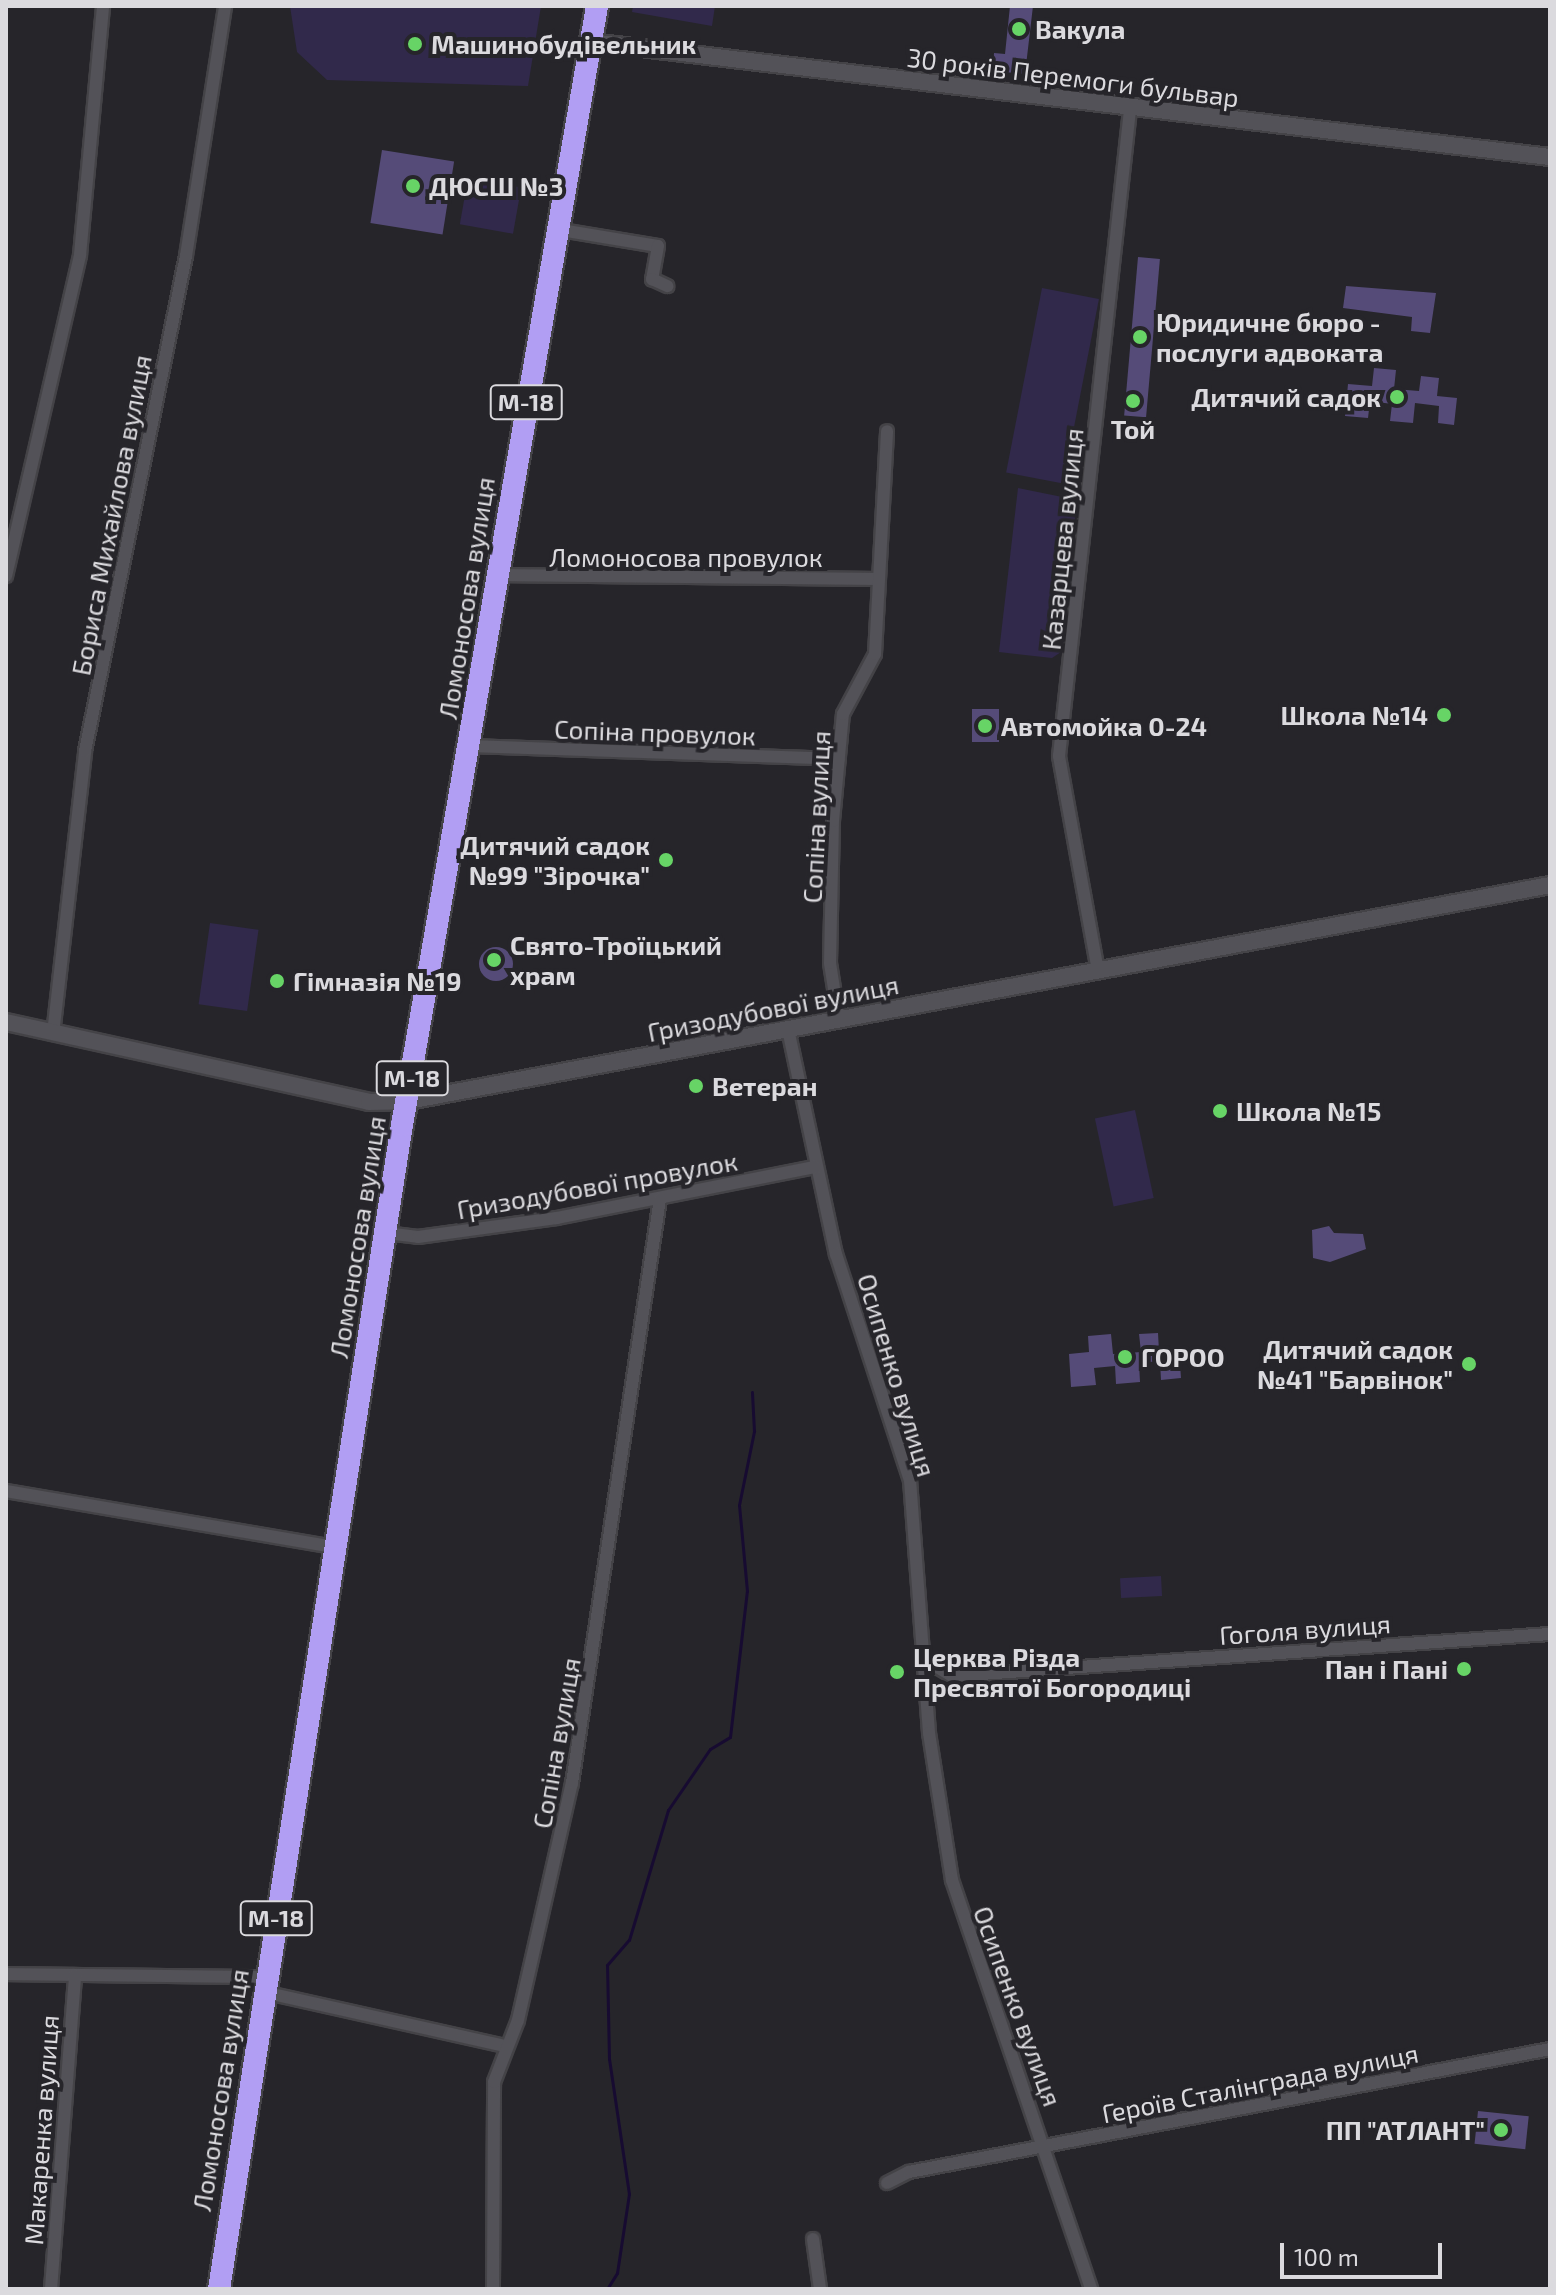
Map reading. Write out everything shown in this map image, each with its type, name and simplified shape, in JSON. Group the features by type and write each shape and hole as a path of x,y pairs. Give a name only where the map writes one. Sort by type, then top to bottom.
{"highway":[{"name":"Ломоносова вулиця","path":"219,2289 264,1984 386,1233 555,229 597,6"}],"street":[{"path":"6,576 80,255 103,6"},
{"name":"Бориса Михайлова вулиця","path":"53,1034 85,751 186,256 225,6"},
{"name":"30 років Перемоги бульвар","path":"591,42 1130,110 1550,157"},
{"name":"Казарцева вулиця","path":"1098,971 1059,756 1130,110"},
{"path":"555,229 658,246 652,279 667,286"},
{"name":"Сопіна вулиця","path":"839,1020 830,963 839,759 843,714 875,654 874,579 887,431"},
{"name":"Ломоносова провулок","path":"498,575 874,579"},
{"name":"Сопіна провулок","path":"469,746 839,759"},
{"name":"Гризодубової вулиця","path":"6,1022 369,1102 408,1101 1550,885"},
{"name":"Осипенко вулиця","path":"788,1029 815,1167 910,1480 924,1659 952,1880 1046,2147 1091,2289"},
{"name":"Гризодубової провулок","path":"386,1233 418,1237 660,1199 815,1167"},
{"name":"Сопіна вулиця","path":"493,2289 494,2082 504,2046 518,2020 572,1783 660,1199"},
{"path":"6,1491 335,1547"},
{"name":"Гоголя вулиця","path":"924,1659 952,1676 1550,1634"},
{"path":"6,1974 264,1984 504,2046"},
{"name":"Макаренка вулиця","path":"51,2289 75,1975"},
{"name":"Героїв Сталінграда вулиця","path":"887,2183 909,2172 1550,2049"},
{"path":"813,2239 820,2289"}],"shaded area":[{"name":"Машинобудівельник","path":"290,6 541,6 528,86 327,80 297,52"},
{"path":"633,6 715,6 712,26 632,12"},
{"path":"468,178 521,187 513,234 460,224"},
{"path":"1042,288 1099,299 1063,484 1006,473"},
{"path":"1018,488 1077,500 1061,652 1052,658 999,652"},
{"path":"210,923 259,930 247,1011 199,1004"},
{"path":"1135,1110 1154,1198 1114,1207 1095,1119"},
{"path":"1161,1576 1162,1596 1121,1598 1120,1578"}],"building":[{"name":"Вакула","path":"1010,6 1033,6 1025,74 993,71 994,53 1005,54"},
{"name":"ДЮСШ №3","path":"382,150 454,161 443,235 370,223"},
{"name":"Юридичне бюро - послуги адвоката","path":"1138,257 1160,259 1146,417 1124,415"},
{"path":"1346,286 1436,293 1430,333 1411,331 1412,317 1343,308"},
{"name":"Дитячий садок","path":"1374,368 1396,370 1394,389 1419,391 1421,376 1439,378 1437,396 1457,398 1454,425 1438,423 1439,406 1415,403 1413,423 1390,421 1392,404 1370,401 1368,418 1345,416 1348,384 1372,386"},
{"name":"Автомойка 0-24","path":"972,709 999,709 999,742 972,742"},
{"name":"Свято-Троїцький храм","path":"496,947 508,952 513,964 508,976 496,981 484,976 479,964 484,952"},
{"path":"1329,1226 1334,1233 1363,1234 1366,1249 1330,1262 1313,1258 1312,1230"},
{"name":"ГОРОО","path":"1158,1333 1159,1351 1179,1350 1181,1378 1161,1380 1160,1361 1139,1363 1140,1382 1116,1384 1115,1366 1094,1368 1096,1385 1071,1387 1069,1354 1089,1352 1088,1336 1111,1334 1113,1354 1141,1352 1139,1334"},
{"name":"ПП \"АТЛАНТ\"","path":"1478,2111 1529,2116 1525,2149 1475,2144"}],"waterway":[{"path":"607,2289 617,2273 629,2194 609,2059 607,1965 629,1940 668,1810 710,1749 730,1737 747,1591 739,1505 754,1431 752,1392"}],"place":[{"name":"Вакула","path":"1019,29"},
{"name":"Машинобудівельник","path":"415,44"},
{"name":"ДЮСШ №3","path":"413,186"},
{"name":"Юридичне бюро - послуги адвоката","path":"1140,337"},
{"name":"Дитячий садок","path":"1397,397"},
{"name":"Той","path":"1133,401"},
{"name":"Школа №14","path":"1444,715"},
{"name":"Автомойка 0-24","path":"985,726"},
{"name":"Дитячий садок №99 \"Зірочка\"","path":"666,860"},
{"name":"Свято-Троїцький храм","path":"494,960"},
{"name":"Гімназія №19","path":"277,981"},
{"name":"Ветеран","path":"696,1086"},
{"name":"Школа №15","path":"1220,1111"},
{"name":"ГОРОО","path":"1125,1357"},
{"name":"Дитячий садок №41 \"Барвінок\"","path":"1469,1364"},
{"name":"Пан і Пані","path":"1464,1669"},
{"name":"Церква Різда Пресвятої Богородиці","path":"897,1672"},
{"name":"ПП \"АТЛАНТ\"","path":"1501,2130"}]}
